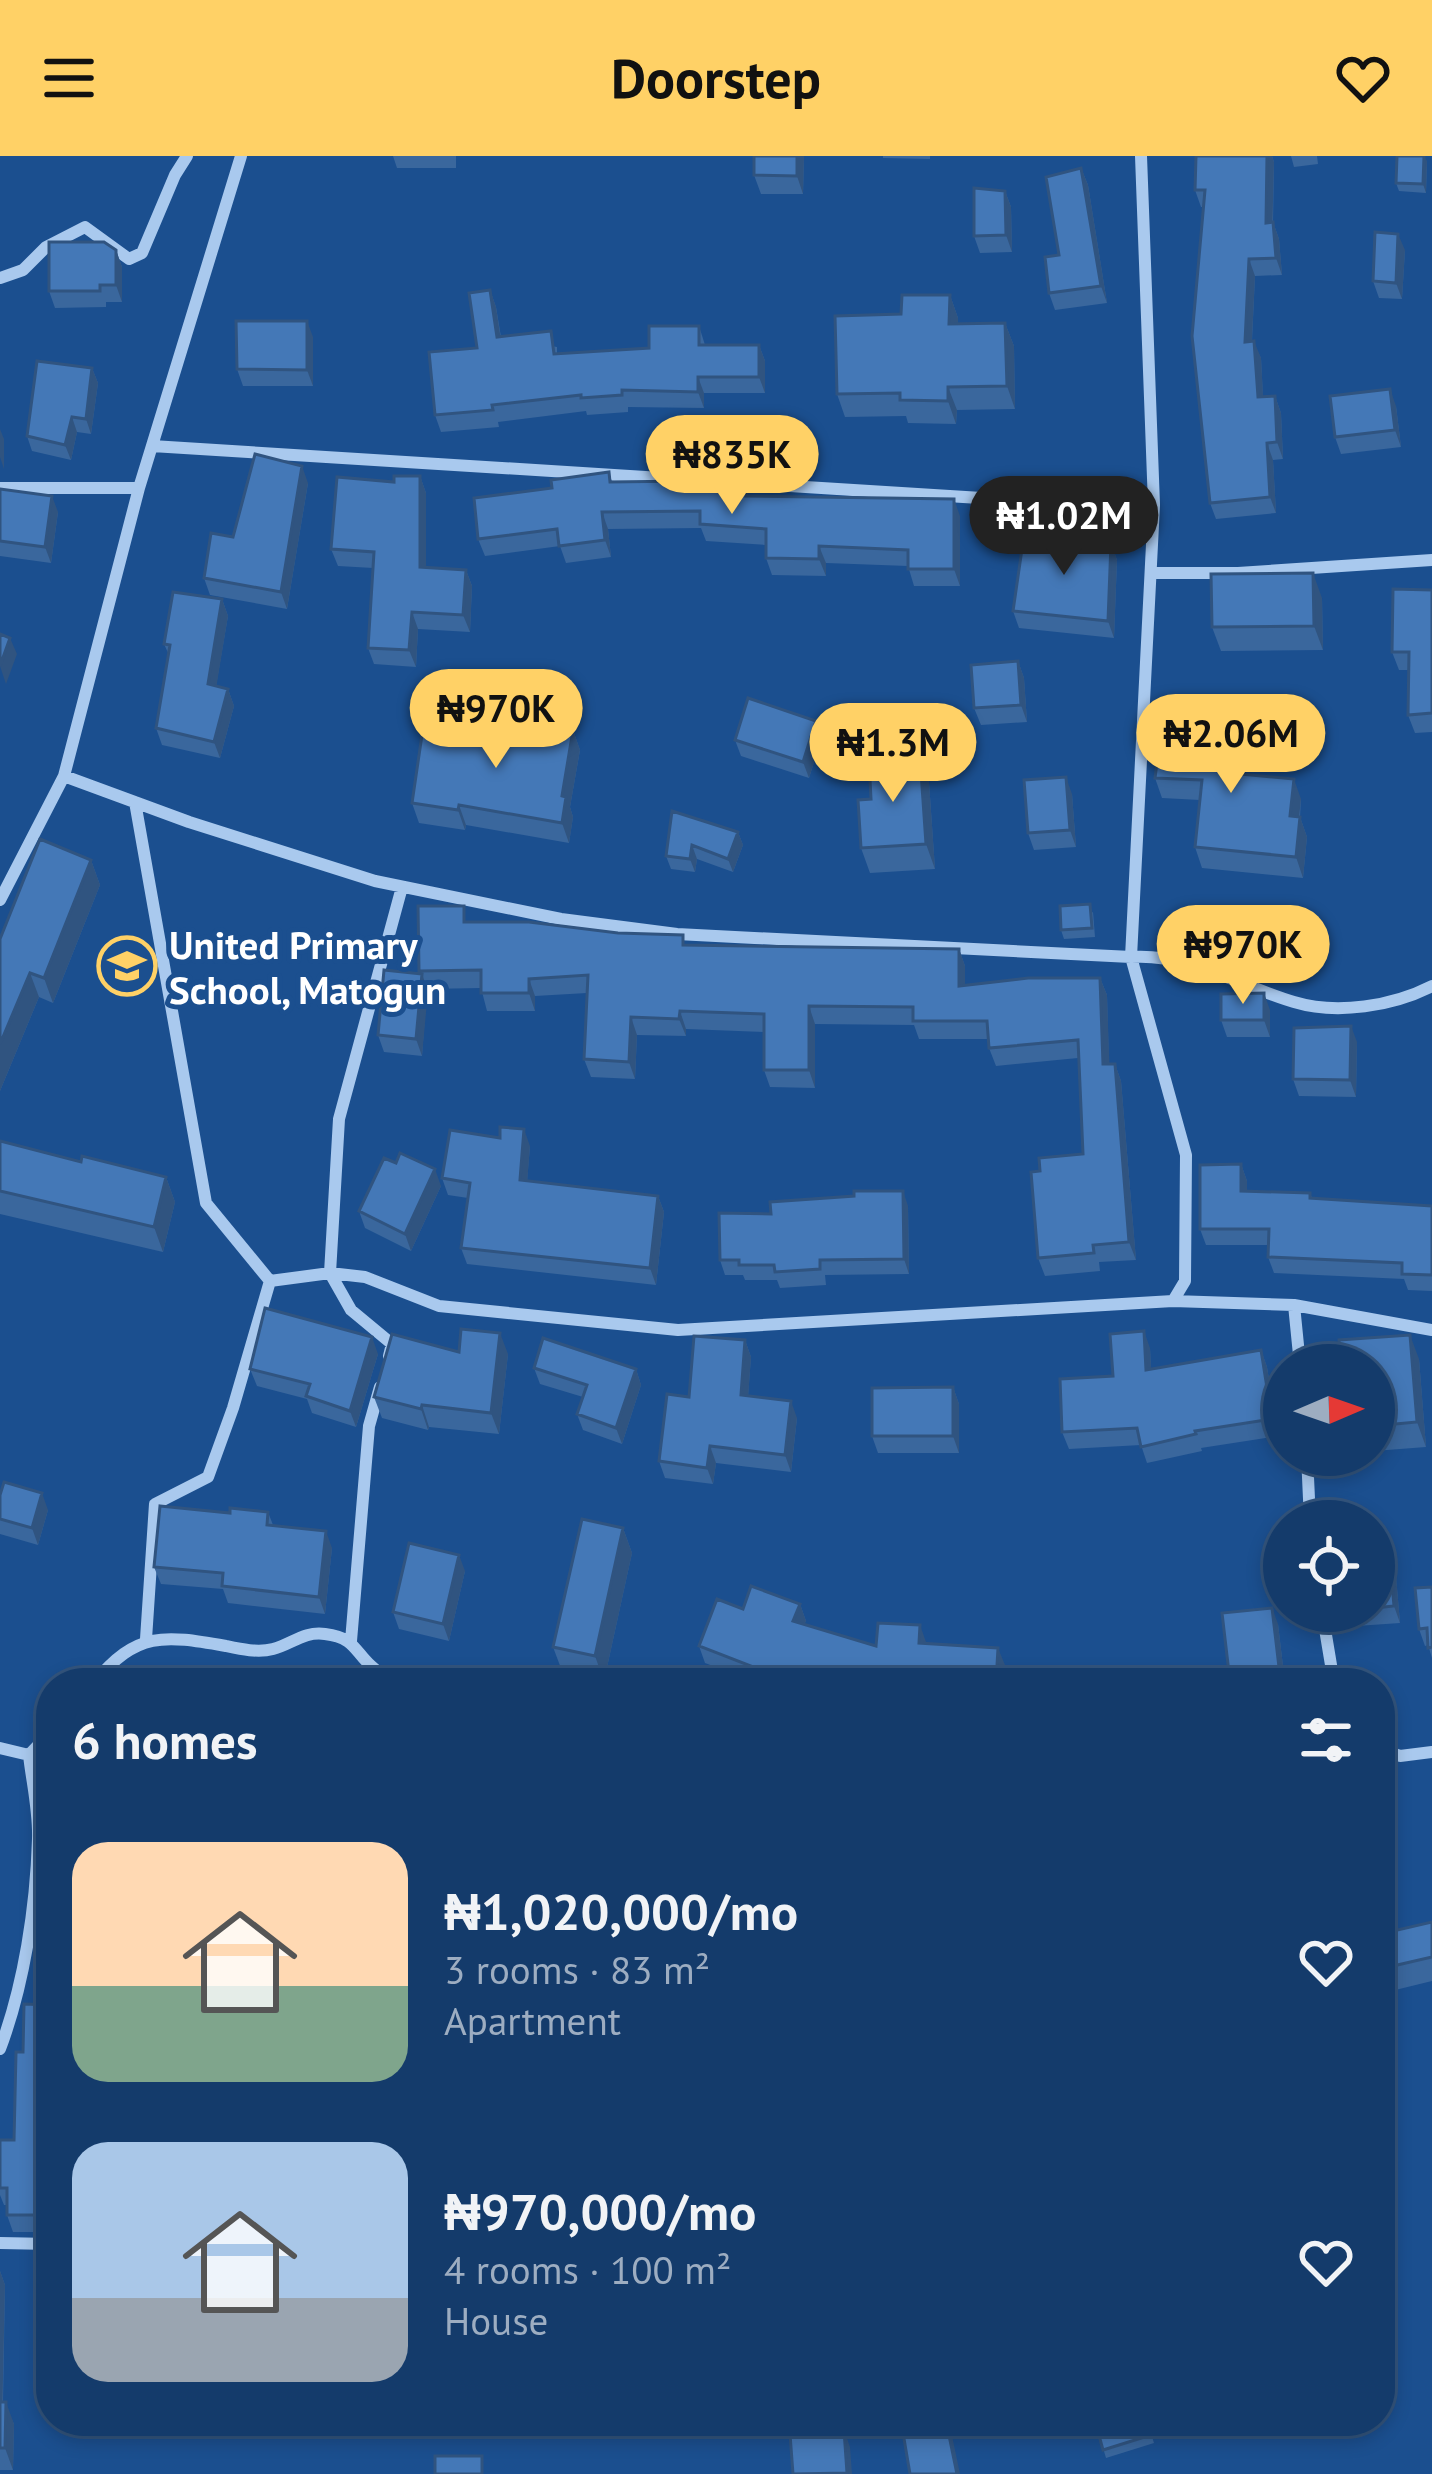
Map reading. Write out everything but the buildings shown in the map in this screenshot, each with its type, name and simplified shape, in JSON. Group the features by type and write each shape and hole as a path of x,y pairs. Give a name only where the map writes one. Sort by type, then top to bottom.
{"street":[{"path":"0,278 23,270 46,247 85,227 129,259 142,253 187,156"},
{"path":"0,900 64,776 140,488 241,156"},
{"path":"1141,156 1154,505 1131,957 1186,1155 1184,1281 1174,1301"},
{"path":"152,446 1154,505"},
{"path":"0,488 140,488"},
{"path":"1153,572 1238,574 1432,560"},
{"path":"64,776 300,858 402,887 643,931 1160,955 1296,1003 1363,1006 1390,1002 1432,986"},
{"path":"135,802 206,1203 270,1280"},
{"path":"351,1640 369,1426 392,1344 351,1310 330,1273 339,1120 402,887"},
{"path":"270,1280 330,1273 365,1277 439,1306 678,1330 1174,1301 1294,1305 1432,1330"},
{"path":"146,1639 155,1504 208,1477 270,1280"},
{"path":"1294,1305 1298,1344"},
{"path":"1326,1632 1332,1668"},
{"path":"106,1668 146,1639 248,1650 273,1649 297,1636 323,1633 351,1640 375,1668"},
{"path":"0,1748 29,1755"},
{"path":"29,1755 36,1748"},
{"path":"1395,1754 1432,1752"},
{"path":"29,1755 36,1816"},
{"path":"0,2049 10,2024 36,1860"},
{"path":"0,2242 36,2243"}],"place":[{"name":"United Primary School, Matogun","path":"127,966"}]}
